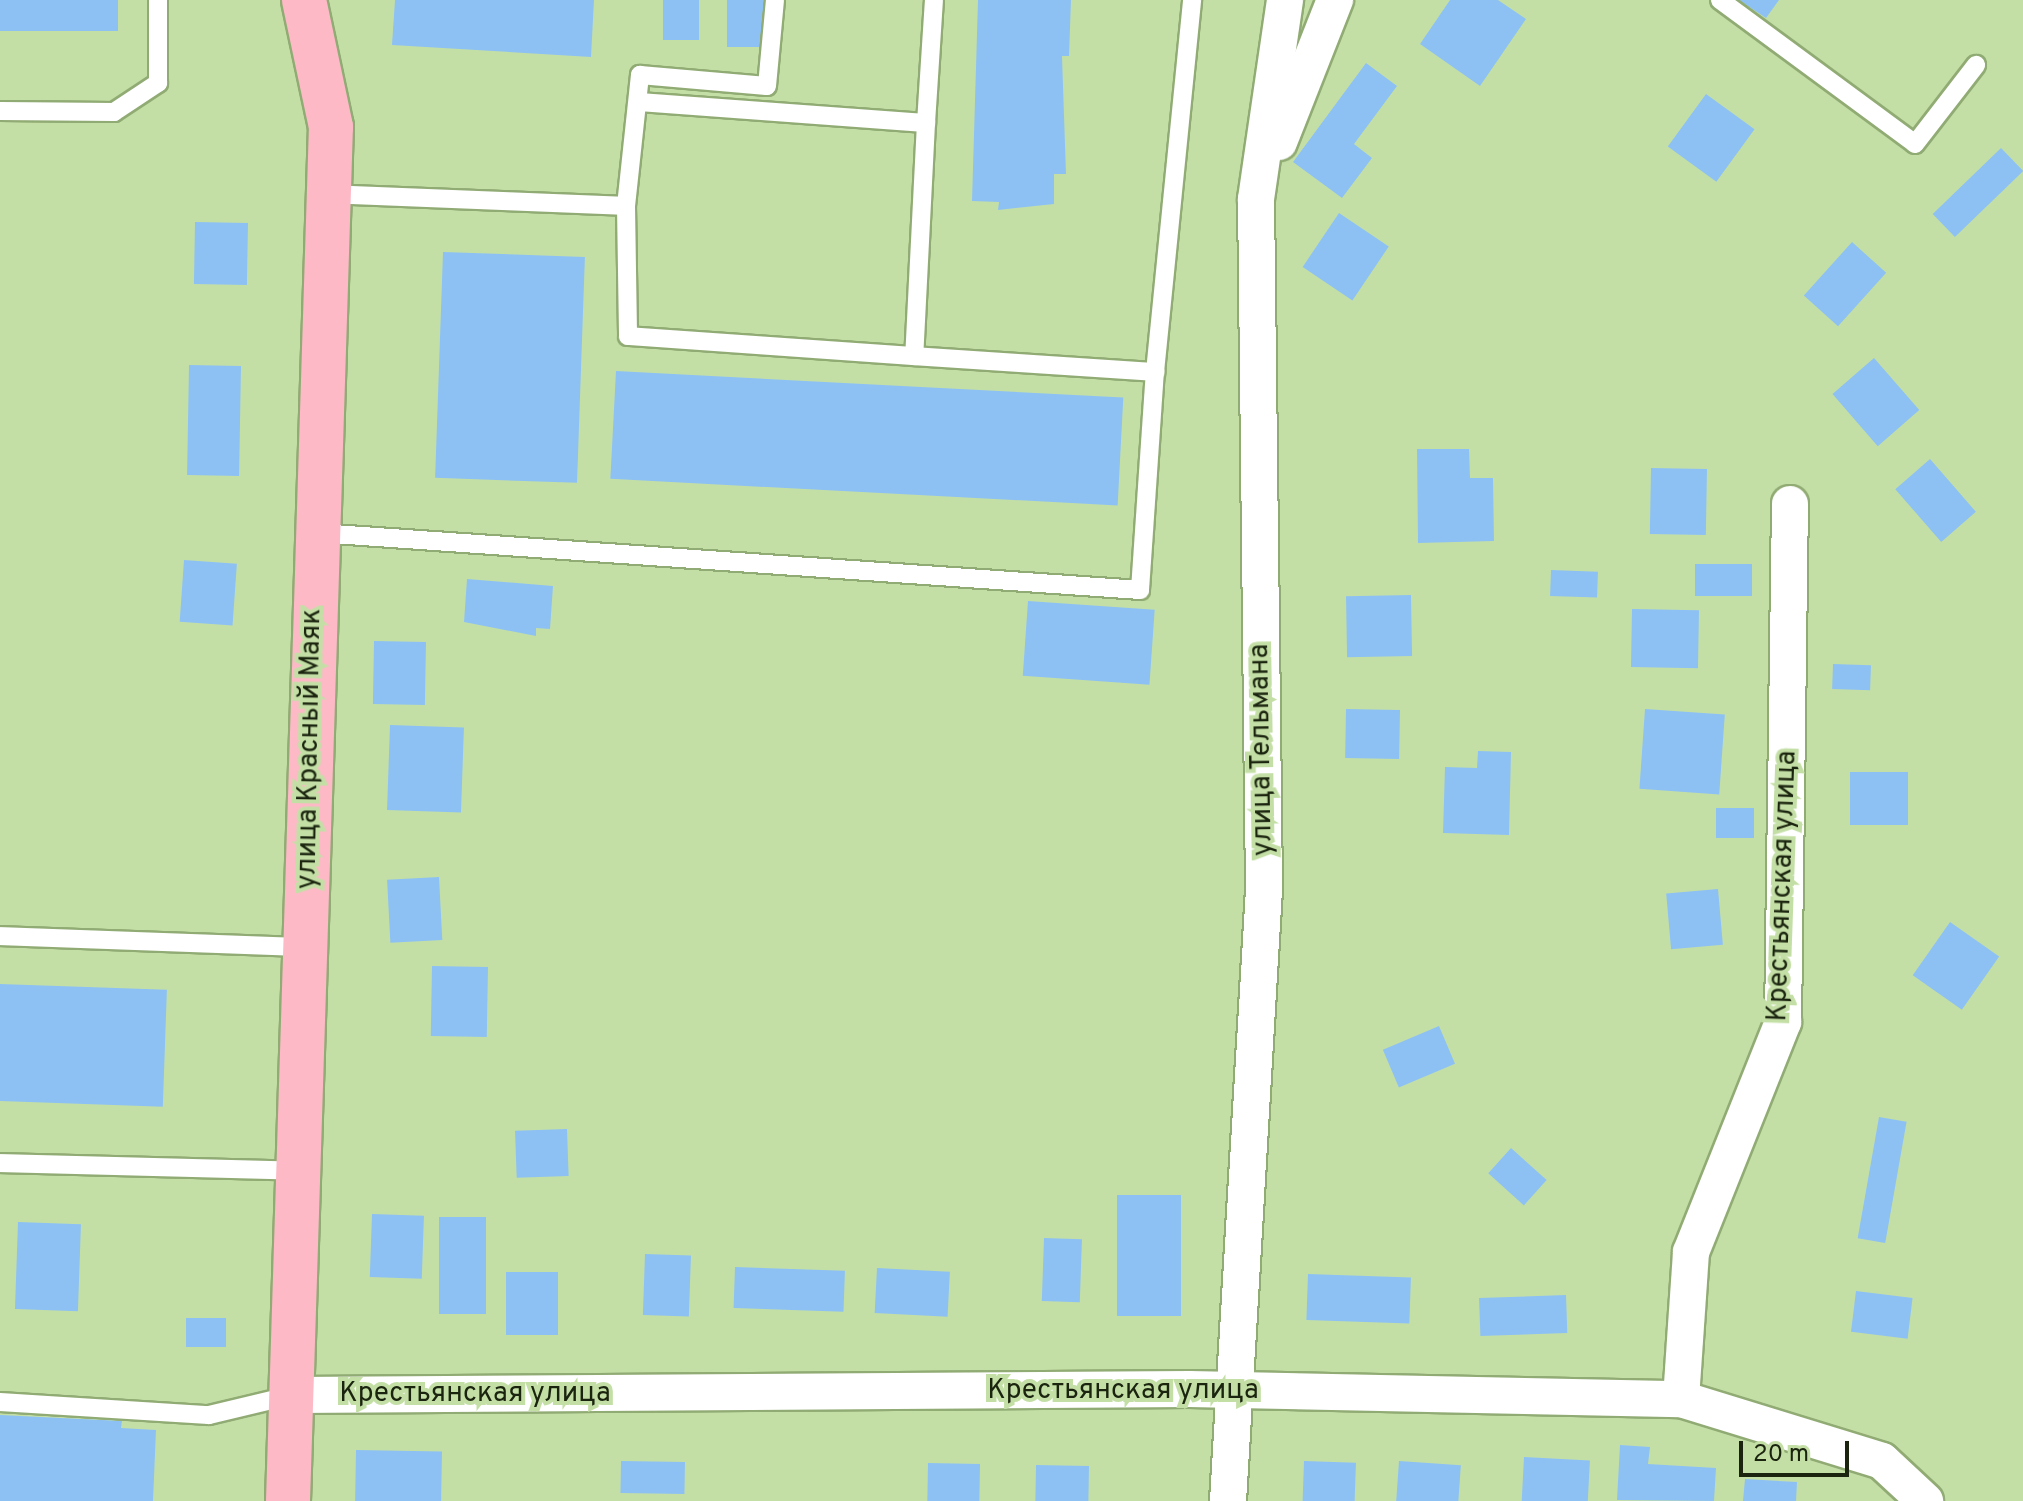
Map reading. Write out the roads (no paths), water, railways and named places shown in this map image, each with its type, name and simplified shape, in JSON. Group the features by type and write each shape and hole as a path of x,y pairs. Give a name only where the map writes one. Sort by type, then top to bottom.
{"main road":[{"name":"улица Красный Маяк","path":"288,1501 295,1395 328,92 304,0"}],"street":[{"name":"улица Тельмана","path":"1228,1501 1264,890 1256,199 1285,0"},
{"path":"1256,199 1335,0"},
{"name":"Крестьянская улица","path":"1681,1399 1691,1252 1783,1022 1790,504"},
{"name":"Крестьянская улица","path":"295,1395 1234,1390 1681,1399 1882,1461 1925,1501"}],"lane":[{"path":"0,111 114,112 158,83 158,0"},
{"path":"775,0 767,86 640,75 626,206 628,336 1155,372"},
{"path":"914,356 934,0"},
{"path":"316,532 1140,590 1155,372 1192,0"},
{"path":"1720,0 1915,144 1976,65"},
{"path":"638,102 926,123"},
{"path":"326,194 626,206"},
{"path":"0,936 305,947"},
{"path":"0,1163 300,1171"},
{"path":"0,1402 209,1415 295,1395"}]}
